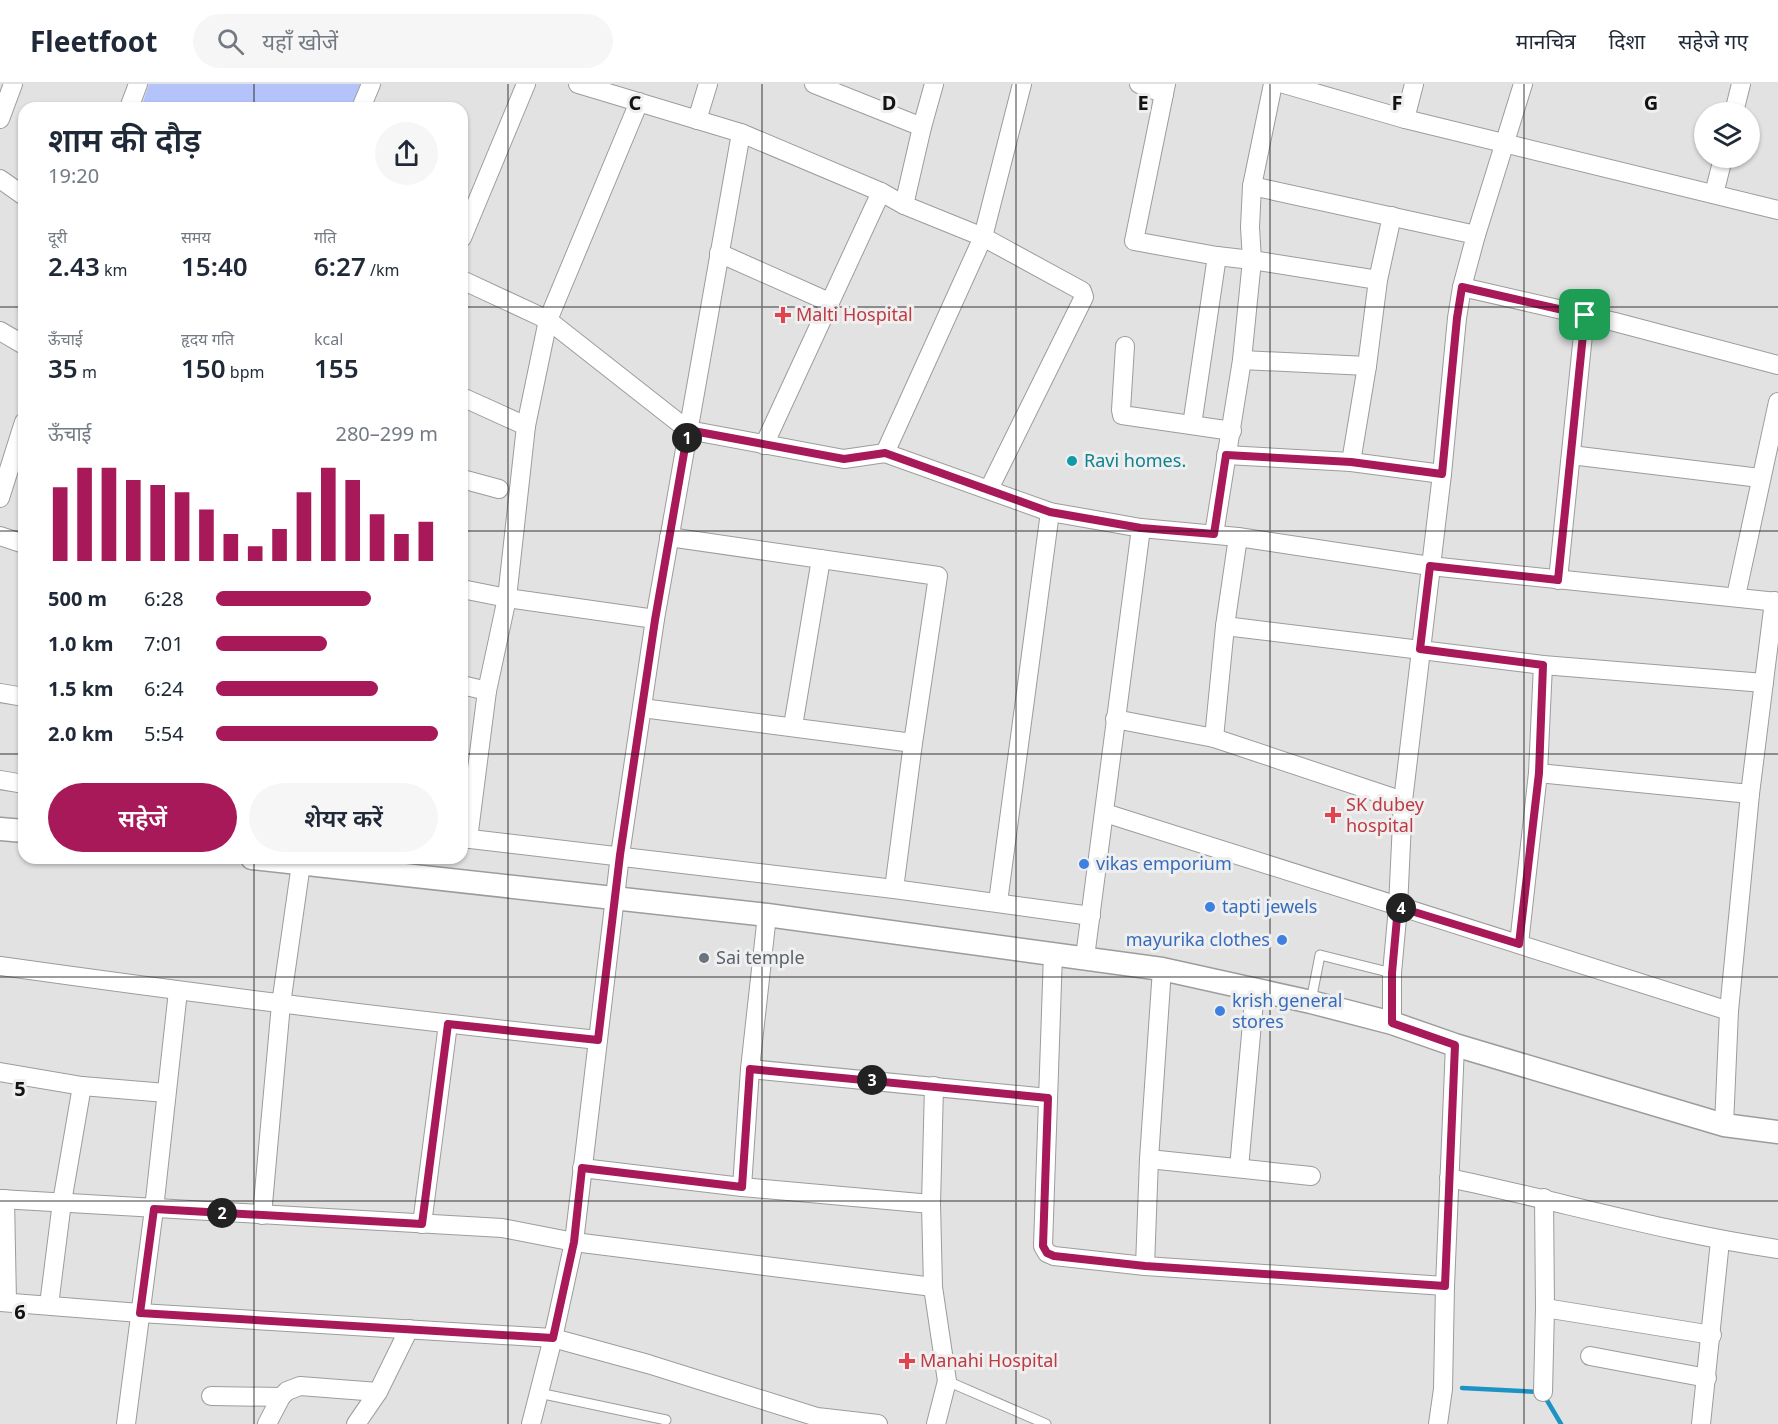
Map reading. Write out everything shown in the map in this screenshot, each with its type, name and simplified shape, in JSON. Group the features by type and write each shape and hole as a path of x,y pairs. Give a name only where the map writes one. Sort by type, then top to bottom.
{"street":[{"path":"0,118 13,84"},
{"path":"131,102 138,84"},
{"path":"364,102 371,84"},
{"path":"468,223 525,84"},
{"path":"578,84 741,133 983,237 1084,294 989,489"},
{"path":"697,120 708,84"},
{"path":"814,84 836,88 922,127"},
{"path":"904,205 934,84"},
{"path":"885,453 983,237 1022,84"},
{"path":"1139,84 1165,89 1134,241 1378,280"},
{"path":"1214,534 1242,360 1252,260 1250,227 1252,186 1273,84"},
{"path":"1284,84 1405,118 1778,210"},
{"path":"1405,118 1414,84"},
{"path":"1392,1023 1392,973 1398,907 1402,801 1442,474 1457,318 1462,287 1476,236 1523,84"},
{"path":"1736,102 1741,84"},
{"path":"468,818 487,691 507,598 526,426 548,320 639,102"},
{"path":"531,1424 574,1242 620,855 655,620 741,133"},
{"path":"1714,194 1720,168"},
{"path":"0,180 18,192"},
{"path":"1252,186 1476,236"},
{"path":"764,445 881,192"},
{"path":"1351,462 1378,280 1392,216"},
{"path":"719,253 829,302"},
{"path":"1192,425 1217,256"},
{"path":"468,283 548,320 688,430 844,459 885,453 1050,512 1141,528 1238,537 1430,566 1776,601 1750,794 1729,1011 1724,1125"},
{"path":"1462,287 1585,315 1778,365"},
{"path":"1558,580 1585,315"},
{"path":"0,331 18,342"},
{"path":"1125,346 1122,415 1232,431"},
{"path":"1242,360 1367,366"},
{"path":"468,401 526,426"},
{"path":"1736,596 1778,402"},
{"path":"0,498 18,441"},
{"path":"1226,455 1351,462 1442,474"},
{"path":"1571,455 1760,478"},
{"path":"468,481 499,489"},
{"path":"998,903 1050,512"},
{"path":"1085,957 1141,528"},
{"path":"0,536 18,542"},
{"path":"669,537 938,576 912,743 894,889"},
{"path":"1214,738 1225,626 1238,537"},
{"path":"793,726 821,560"},
{"path":"468,590 655,620"},
{"path":"1225,626 1543,665 1764,683"},
{"path":"1519,944 1539,773 1543,665"},
{"path":"468,686 487,691"},
{"path":"0,693 18,696"},
{"path":"642,708 912,743"},
{"path":"1115,719 1214,738 1402,801"},
{"path":"1539,773 1750,794"},
{"path":"0,780 18,783"},
{"path":"1105,813 1729,1011"},
{"path":"0,829 18,830"},
{"path":"468,838 894,889 1090,916"},
{"path":"262,1215 281,1004 301,864 766,915 1162,969 1311,1002 1392,1023 1455,1045 1724,1125 1778,1132"},
{"path":"742,1187 750,1069 766,915"},
{"path":"1053,954 1043,1246 1047,1253 1054,1256 1145,1266 1445,1286"},
{"path":"0,966 281,1004 598,1040"},
{"path":"1145,1266 1149,1159 1162,969"},
{"path":"1239,1168 1255,990"},
{"path":"126,1424 154,1209 178,991"},
{"path":"422,1224 448,1024"},
{"path":"1439,1419 1443,1389 1455,1045"},
{"path":"750,1069 1048,1098"},
{"path":"0,1072 82,1086 166,1093"},
{"path":"49,1305 62,1202 82,1086"},
{"path":"934,1086 931,1204 933,1287 946,1381 936,1424"},
{"path":"1149,1159 1311,1176"},
{"path":"582,1168 742,1187 931,1204"},
{"path":"1449,1178 1544,1198 1720,1241 1778,1250"},
{"path":"1543,1392 1544,1198"},
{"path":"878,1424 817,1417 648,1364 553,1338 140,1313 4,1302 2,1199 502,1228 574,1242 933,1287"},
{"path":"1701,1424 1720,1241"},
{"path":"1545,1308 1712,1335"},
{"path":"356,1424 378,1392 409,1329"},
{"path":"1590,1356 1707,1378"},
{"path":"267,1424 281,1397 287,1391 300,1386 378,1392"},
{"path":"211,1396 281,1397"}],"lane":[{"path":"1311,1002 1320,956 1392,973"},
{"path":"946,1381 1046,1424"},
{"path":"539,1394 666,1419"},
{"path":"629,1424 633,1413"}],"shaded area":[{"path":"149,84 360,84 353,102 143,102"}],"waterway":[{"path":"1462,1388 1540,1392"},
{"path":"1545,1397 1561,1424"}],"place":[{"name":"Malti Hospital","path":"783,315"},
{"name":"Ravi homes.","path":"1072,461"},
{"name":"SK dubey hospital","path":"1333,815"},
{"name":"vikas emporium","path":"1084,864"},
{"name":"tapti jewels","path":"1210,907"},
{"name":"mayurika clothes","path":"1282,940"},
{"name":"Sai temple","path":"704,958"},
{"name":"krish general stores","path":"1220,1011"},
{"name":"Manahi Hospital","path":"907,1361"}],"route":[{"path":"1462,287 1585,315 1558,580 1430,566 1420,649 1543,665 1539,773 1519,944 1398,907 1392,973 1392,1023 1455,1045 1445,1286 1145,1266 1054,1256 1047,1253 1043,1246 1048,1098 750,1069 742,1187 582,1168 574,1242 553,1338 140,1313 154,1209 422,1224 448,1024 598,1040 620,855 655,620 688,430 844,459 885,453 1050,512 1141,528 1214,534 1226,455 1351,462 1442,474 1462,287"}]}
